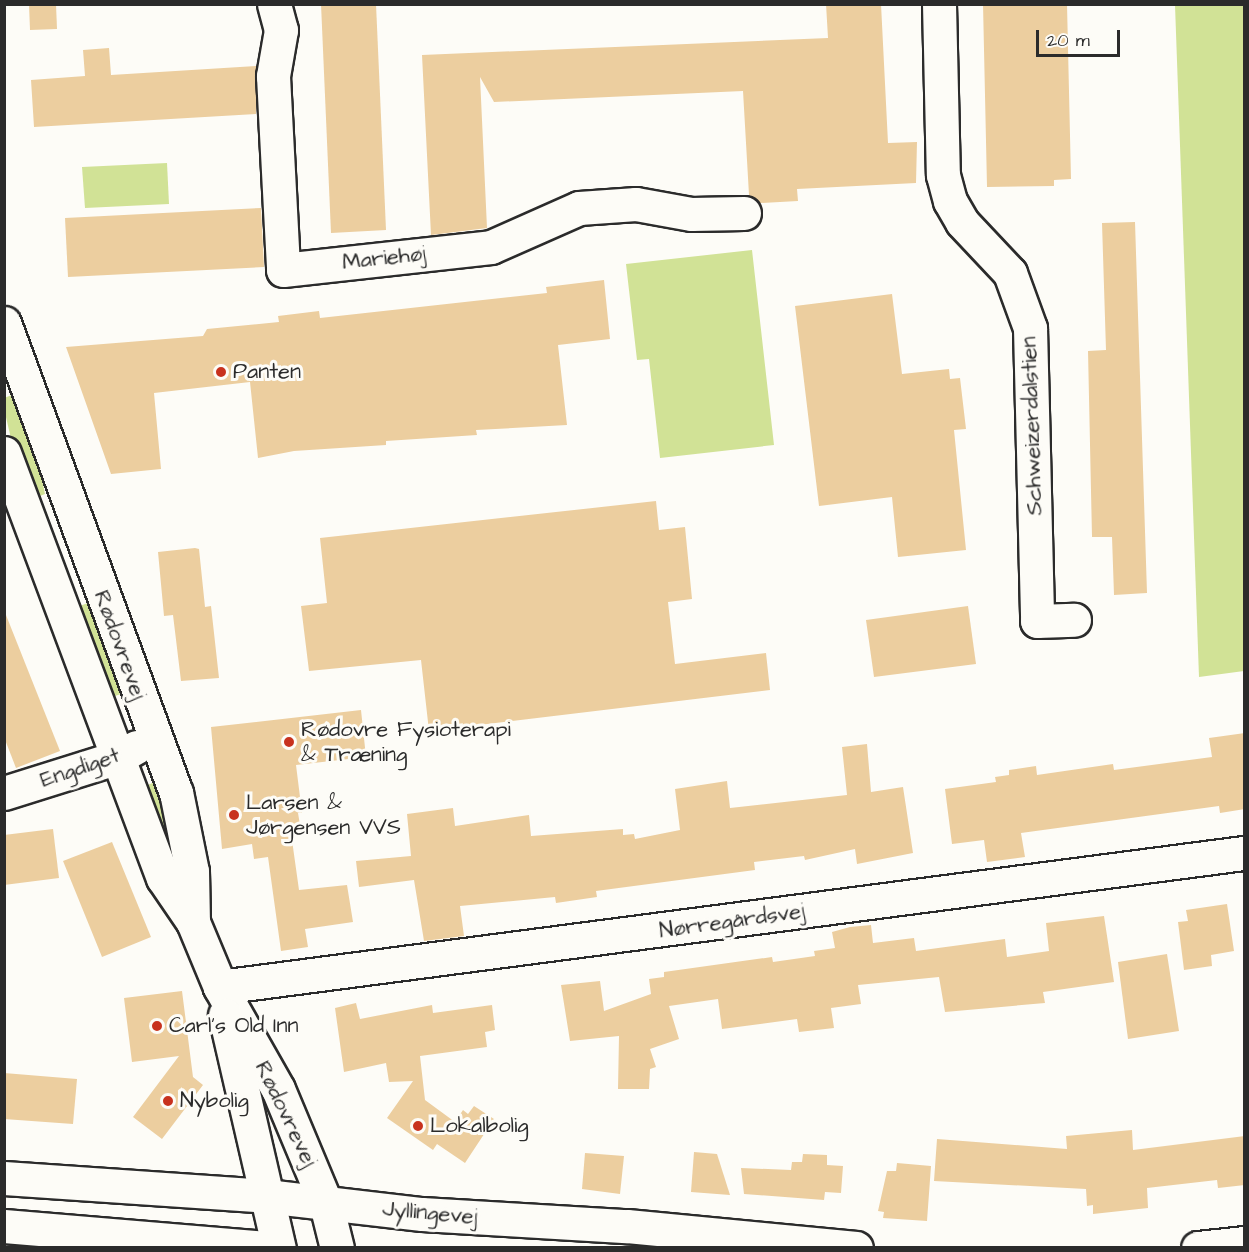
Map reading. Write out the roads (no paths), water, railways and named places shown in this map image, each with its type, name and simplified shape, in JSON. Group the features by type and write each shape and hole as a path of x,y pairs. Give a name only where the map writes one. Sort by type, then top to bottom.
{"street":[{"name":"Mariehøj","path":"273,4 281,30 273,76 283,270 491,247 579,208 636,204 691,214 744,213"},
{"name":"Schweizerdalstien","path":"939,4 943,175 950,201 962,222 1010,273 1030,328 1037,621 1074,620"},
{"name":"Rødovrevej","path":"4,323 13,377 178,803 192,871 193,922"},
{"name":"Rødovrevej","path":"4,453 163,878 193,922 220,987 278,1089 326,1204 337,1248"},
{"name":"Engdiget","path":"4,793 119,757 154,737"},
{"name":"Nørregårdsvej","path":"220,987 1245,853"},
{"name":"Rødovrevej","path":"220,987 279,1248"},
{"name":"Jyllingevej","path":"4,1178 266,1196 422,1214 627,1226 856,1248"},
{"path":"4,1226 267,1248"},
{"path":"1198,1248 1245,1243"}],"place":[{"name":"Panten","path":"221,372"},
{"name":"Rødovre Fysioterapi & Træning","path":"289,742"},
{"name":"Larsen & Jørgensen VVS","path":"234,815"},
{"name":"Carl's Old Inn","path":"157,1026"},
{"name":"Nybolig","path":"168,1101"},
{"name":"Lokalbolig","path":"418,1126"}]}
